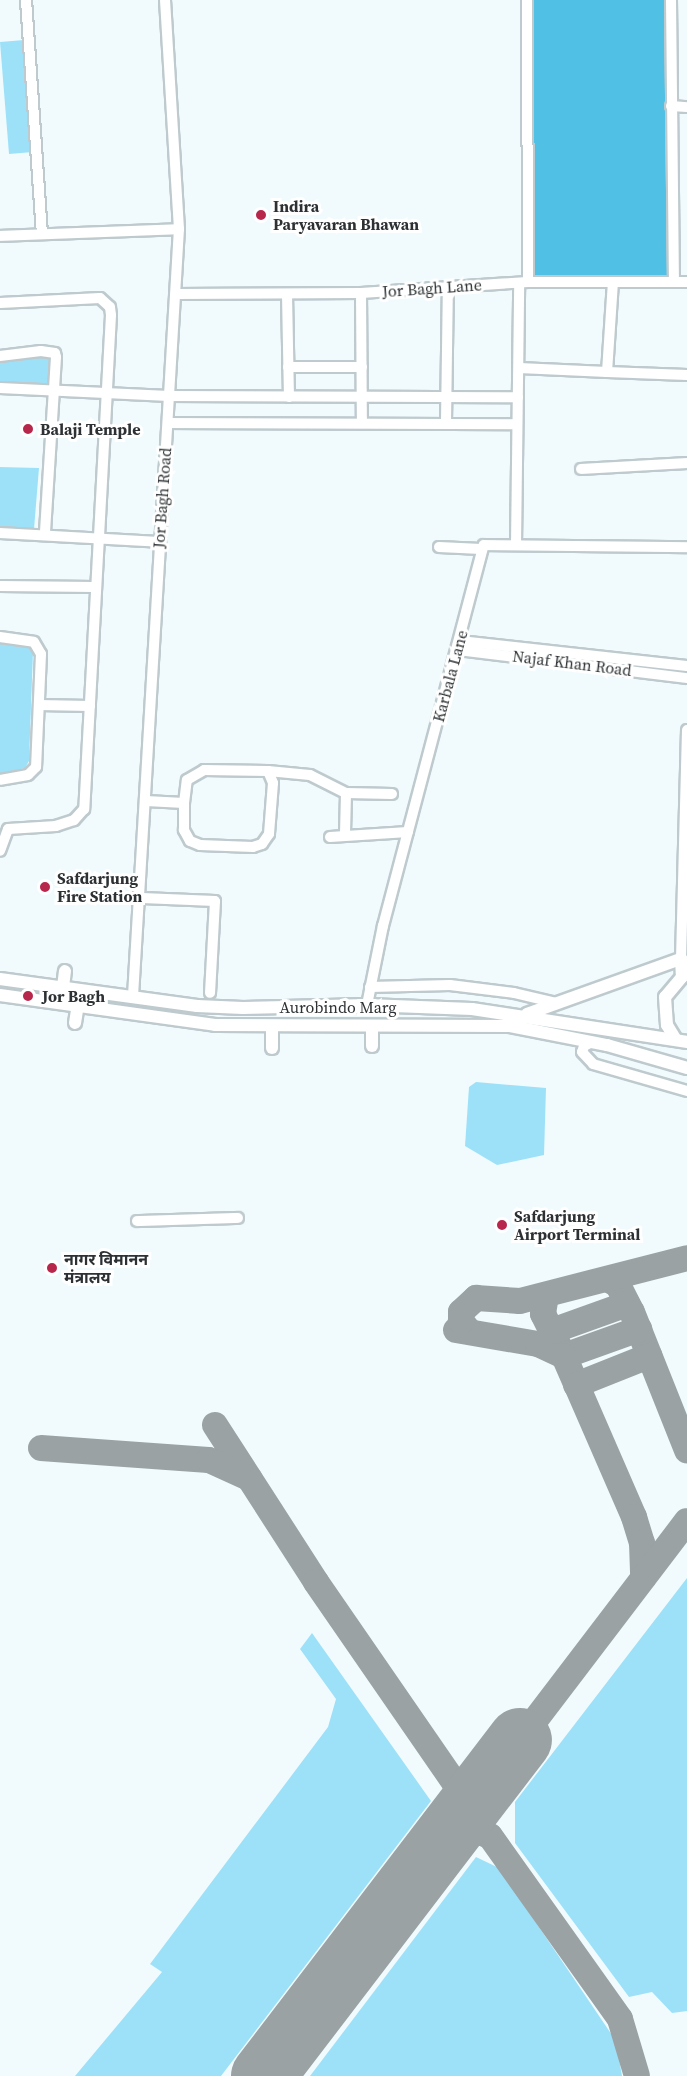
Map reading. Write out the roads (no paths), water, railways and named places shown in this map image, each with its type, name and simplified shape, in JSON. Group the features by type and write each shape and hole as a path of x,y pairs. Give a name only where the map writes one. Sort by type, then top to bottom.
{"main road":[{"path":"526,1015 684,962 682,977 665,997 667,1025 682,1041"},
{"path":"63,987 66,971"},
{"name":"Aurobindo Marg","path":"0,979 243,1008 367,1005 526,1015 682,1041"},
{"name":"Aurobindo Marg","path":"0,995 190,1023 272,1027 510,1026 592,1042 687,1068"},
{"path":"75,1023 78,1005"},
{"path":"272,1027 272,1048"},
{"path":"372,1027 372,1046"}],"street":[{"path":"26,0 42,233"},
{"name":"Jor Bagh Road","path":"134,996 142,898 159,542 177,294 179,229 165,0"},
{"path":"516,545 516,424 524,283 527,0"},
{"path":"671,0 674,282"},
{"path":"671,106 687,107"},
{"path":"0,236 179,229"},
{"path":"607,372 613,282"},
{"name":"Jor Bagh Lane","path":"177,294 361,293 524,283 687,282"},
{"path":"446,422 448,287"},
{"path":"361,293 362,423"},
{"path":"287,294 289,397"},
{"path":"0,303 71,297 100,298 107,303 111,315 96,537 84,809 74,820 56,826 4,829 0,851"},
{"path":"0,356 55,353 45,534"},
{"path":"288,367 362,367"},
{"path":"519,368 687,375"},
{"path":"0,388 54,388 169,396 518,397"},
{"path":"168,423 516,424"},
{"path":"581,469 687,462"},
{"path":"0,533 159,542"},
{"path":"439,547 481,549 488,543 687,547"},
{"name":"Karbala Lane","path":"367,1005 408,832 459,645 481,549"},
{"path":"0,586 94,587"},
{"path":"0,637 26,639 39,647 36,767 28,775 0,780"},
{"path":"459,645 687,666"},
{"name":"Najaf Khan Road","path":"459,645 687,678"},
{"path":"39,705 90,706"},
{"path":"684,962 687,729"},
{"path":"268,771 273,783 269,834 262,844 200,845 190,841 184,830 187,780 194,773 204,770 268,771 310,775 346,793 392,794"},
{"path":"345,834 346,793"},
{"path":"146,801 184,803"},
{"path":"330,837 345,834 408,832"},
{"path":"142,898 215,901 210,993"},
{"path":"370,987 450,984 514,993 556,1004"},
{"path":"592,1042 584,1046 582,1052 593,1064 687,1091"},
{"path":"137,1221 238,1218"}],"place":[{"name":"Indira Paryavaran Bhawan","path":"261,215"},
{"name":"Balaji Temple","path":"28,429"},
{"name":"Safdarjung Fire Station","path":"45,887"},
{"name":"Jor Bagh","path":"28,996"},
{"name":"Safdarjung Airport Terminal","path":"502,1225"},
{"name":"नागर विमानन मंत्रालय","path":"52,1268"}]}
